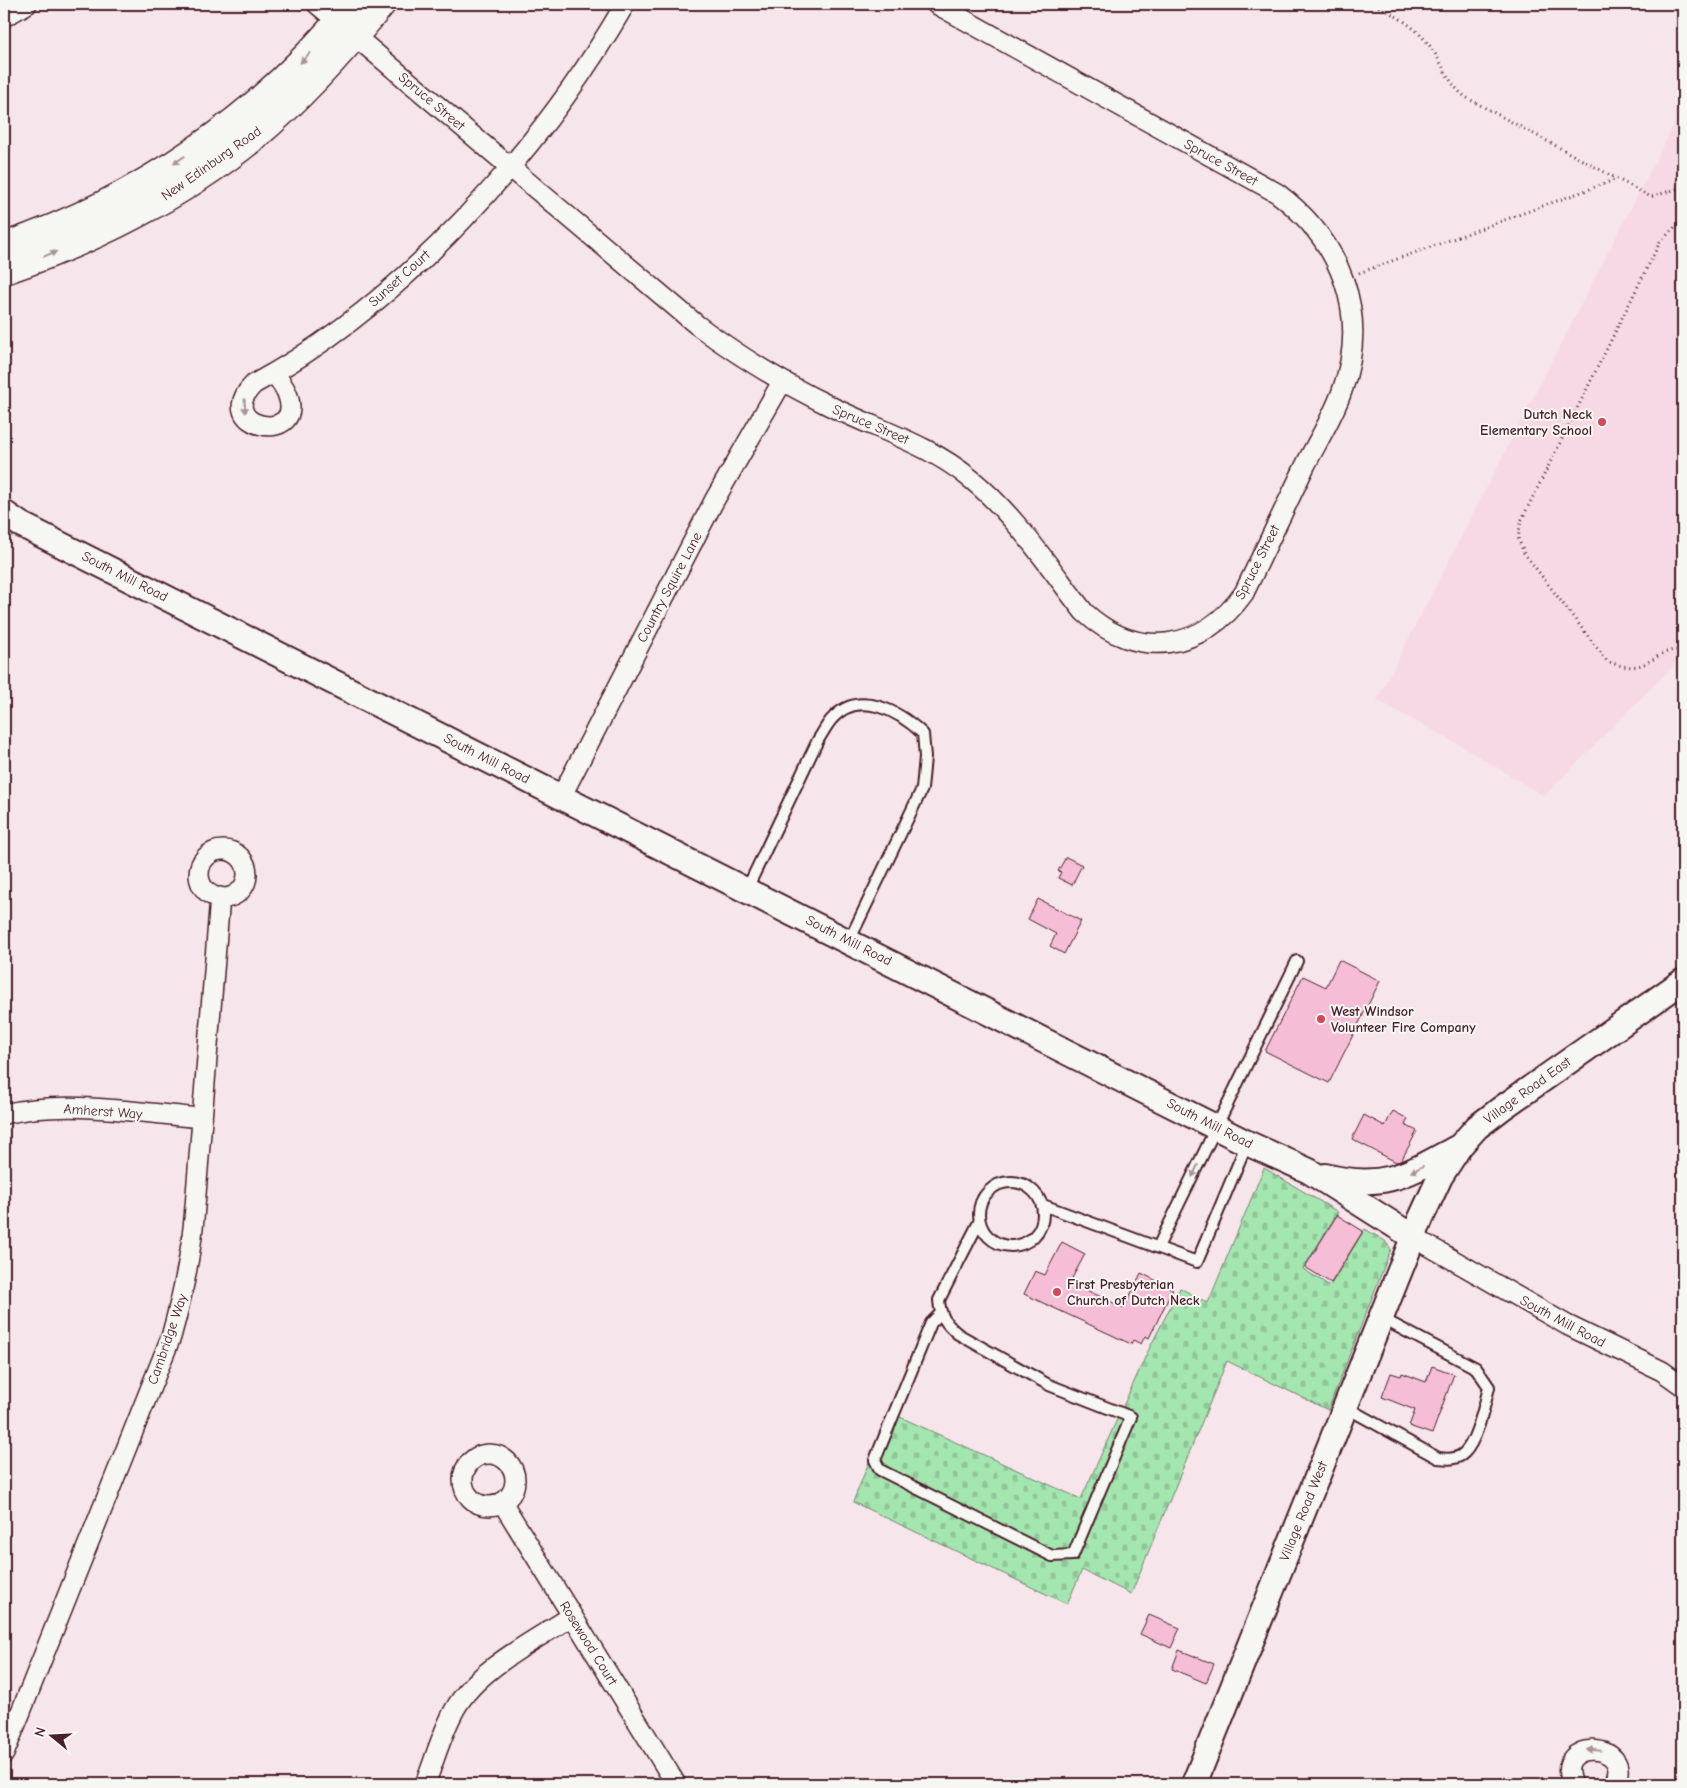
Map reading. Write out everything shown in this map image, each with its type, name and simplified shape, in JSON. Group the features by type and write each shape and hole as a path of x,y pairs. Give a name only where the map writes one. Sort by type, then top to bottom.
{"main road":[{"name":"New Edinburg Road","path":"4,247 68,223 160,174 248,113 349,21 381,4"},
{"name":"New Edinburg Road","path":"4,270 77,242 164,197 204,172 257,134 311,84 349,21"}],"street":[{"path":"4,17 27,4"},
{"name":"Spruce Street","path":"317,4 349,21 509,167 697,325 736,353 782,382 831,407 909,440 941,457 971,479 998,504 1084,612 1097,624 1113,634 1136,642 1157,644 1177,642 1197,636 1218,623 1233,609 1244,593 1342,392 1352,347 1352,321 1348,295 1341,270 1329,247 1314,226 1296,207 1277,193 936,4"},
{"path":"509,167 572,87 625,4"},
{"name":"Sunset Court","path":"274,373 318,344 409,270 461,220 509,167"},
{"name":"Country Squire Lane","path":"562,795 714,501 782,382"},
{"name":"South Mill Road","path":"4,513 20,524 562,795 1247,1143 1309,1172 1413,1237 1567,1325 1662,1371 1683,1386"},
{"name":"Cambridge Way","path":"4,1754 171,1337 183,1296 190,1261 220,897"},
{"name":"Village Road East","path":"1413,1237 1440,1177 1460,1146 1477,1127 1683,981"},
{"name":"Amherst Way","path":"4,1114 42,1108 74,1108 202,1118"},
{"path":"1309,1172 1366,1183 1387,1181 1412,1172 1460,1146"},
{"name":"Village Road West","path":"1194,1784 1413,1237"},
{"name":"Rosewood Court","path":"502,1502 676,1784"},
{"path":"425,1784 446,1727 470,1688 486,1673 572,1616"},
{"path":"1572,1784 1569,1777 1571,1762 1576,1755 1586,1750 1598,1749 1609,1754 1617,1766 1618,1773 1614,1784"}],"lane":[{"path":"747,889 818,740 832,719 852,705 877,705 907,719 923,734 925,757 922,789 849,941"},
{"path":"1158,1247 1297,961"},
{"path":"1043,1205 1198,1262 1247,1143"},
{"path":"1009,1182 1020,1183 1030,1188 1038,1195 1043,1205 1042,1226 1033,1238 1019,1246 999,1245 983,1231 980,1222 979,1210 986,1195 998,1185 1009,1182"},
{"path":"940,1314 931,1323 875,1460 880,1470 1052,1556 1072,1555 1131,1417 1049,1385 958,1334 940,1314 939,1300 980,1222"},
{"path":"1345,1406 1438,1458 1452,1459 1465,1453 1482,1418 1489,1387 1476,1368 1380,1318"}],"path":[{"path":"1374,4 1414,27 1432,49 1455,90 1650,197 1683,186"},
{"path":"1359,272 1617,179"},
{"path":"1683,222 1660,242 1521,521 1518,538 1524,553 1607,660 1623,668 1642,666 1664,653 1683,651"}],"shaded area":[{"name":"Dutch Neck Elementary School","path":"1675,123 1683,128 1683,663 1677,662 1544,796 1460,745 1377,700"}],"green space":[{"path":"1264,1168 1338,1212 1303,1269 1330,1286 1365,1229 1385,1241 1391,1249 1328,1410 1227,1361 1131,1594 1082,1570 1067,1604 853,1502 889,1412 1081,1499 1149,1349 1180,1288 1208,1303"}],"building":[{"path":"1066,857 1082,865 1072,885 1058,878 1061,872 1058,871"},
{"path":"1038,899 1081,921 1064,954 1050,946 1056,934 1028,919"},
{"name":"West Windsor Volunteer Fire Company","path":"1339,960 1380,981 1329,1083 1265,1051 1303,976 1326,987"},
{"path":"1393,1111 1408,1119 1405,1125 1417,1131 1401,1161 1396,1162 1352,1139 1364,1115 1385,1126"},
{"path":"1337,1215 1363,1231 1331,1283 1305,1267"},
{"name":"First Presbyterian Church of Dutch Neck","path":"1062,1242 1085,1254 1070,1282 1124,1308 1141,1273 1173,1289 1149,1338 1145,1336 1141,1344 1133,1340 1131,1344 1024,1294 1035,1271 1045,1275"},
{"path":"1432,1366 1454,1374 1432,1434 1409,1426 1415,1410 1382,1397 1391,1373 1401,1376 1402,1373 1426,1382"},
{"path":"1149,1615 1180,1628 1171,1648 1140,1634"},
{"path":"1179,1650 1214,1664 1206,1683 1172,1669"}],"place":[{"name":"Dutch Neck Elementary School","path":"1602,422"},
{"name":"West Windsor Volunteer Fire Company","path":"1321,1019"},
{"name":"First Presbyterian Church of Dutch Neck","path":"1057,1292"}]}
